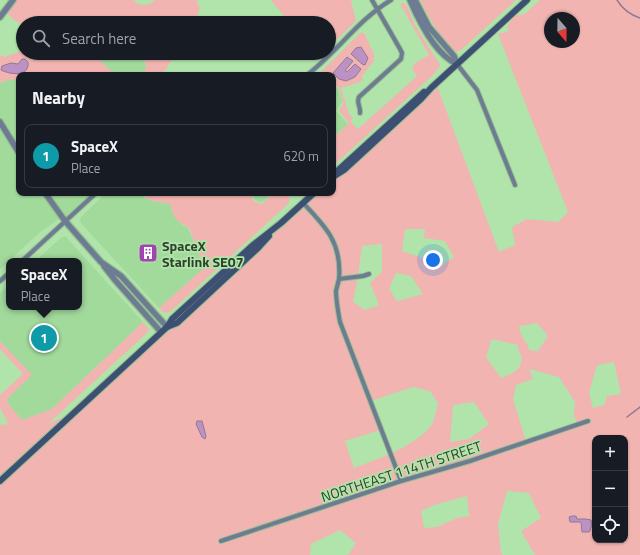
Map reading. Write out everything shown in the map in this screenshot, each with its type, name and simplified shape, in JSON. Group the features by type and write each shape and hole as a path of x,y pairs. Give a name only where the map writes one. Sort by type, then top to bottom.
{"main road":[{"path":"336,173 420,95 431,88 527,0"},
{"path":"0,481 167,327 172,319 311,196"}],"street":[{"path":"0,17 13,0"},
{"path":"360,113 361,110 358,97 401,59 402,56 400,49 372,0"},
{"path":"336,48 377,9 391,0"},
{"path":"410,0 438,49 449,61 457,64"},
{"path":"415,0 430,28 454,56 457,64 477,90 515,185"},
{"path":"310,72 323,60"},
{"path":"0,122 16,148"},
{"path":"47,196 65,221 161,332"},
{"path":"25,258 93,196"},
{"path":"303,203 332,237 338,254 339,279 336,289 336,300 340,322 401,481"},
{"path":"102,262 121,276 167,327"},
{"path":"339,279 369,274"},
{"name":"NORTHEAST 114TH STREET","path":"221,541 401,481 470,461 588,421"}],"shaded area":[{"path":"13,0 134,0 136,3 144,5 155,0 197,0 200,7 197,16 16,16 16,21 5,11"},
{"path":"271,0 351,0 356,21 336,40 336,16 284,16"},
{"path":"420,0 516,0 457,52 452,49 441,37"},
{"path":"540,0 640,0 640,555 535,555 521,531 541,518 529,493 507,491 498,524 501,553 503,555 345,555 349,554 356,543 340,530 311,544 310,555 0,555 0,424 5,425 8,423 0,408 0,395 23,374 0,349 0,341 32,375 8,398 8,404 22,420 52,409 143,322 149,329 147,333 49,423 72,414 167,327 177,323 311,196 336,196 336,174 436,83 499,252 515,245 512,227 527,219 558,222 568,212 498,34 509,31 507,27 514,16 525,14","holes":["405,229 425,229 424,238 445,241 454,257 442,265 402,251","382,244 382,272 370,283 379,305 365,310 353,302 362,246","396,273 411,276 423,294 397,301 389,289","537,323 548,336 538,351 529,350 519,326","492,339 518,345 519,353 522,356 522,361 516,371 501,378 486,357","614,362 621,394 607,396 604,405 593,408 589,393 597,365","529,369 559,377 575,402 574,416 578,425 526,441 513,399 516,385 533,379","413,387 430,391 438,403 433,422 430,427 414,441 395,452 354,468 345,441 381,430 371,401","474,402 489,424 469,439 450,442 453,405","467,496 469,516 457,518 437,527 424,528 421,511 434,505"]},
{"path":"403,3 407,6 415,25 440,65 432,76 336,163 336,135 349,123 339,111 343,104 340,90 336,85 336,72 321,72 333,60 336,60 336,57 361,32 365,34 374,55 374,61 361,77 363,79 360,82 341,88 349,114 353,118 350,121 358,129 417,76 412,69 414,64 429,55 400,4","holes":["349,57 352,62 345,71 347,72 355,64 361,69 350,79 342,80"]},
{"path":"361,47 368,58 365,65 351,54 356,48"},
{"path":"16,53 16,60 99,60 112,72 16,72 16,80 10,79 1,83 0,55 5,57"},
{"path":"347,57 353,61 345,71 347,72 355,64 361,69 355,77 346,81 339,79 336,76 336,72 334,72"},
{"path":"21,60 26,60 28,62 28,67 23,72 16,72 16,74 1,70 2,66 11,63 18,64"},
{"path":"99,60 144,60 146,69 144,72 111,71"},
{"path":"145,60 172,60 164,72 144,72 146,64"},
{"path":"10,79 16,80 16,196 45,196 59,219 39,233 12,258 6,258 6,263 0,269 0,81 1,83"},
{"path":"336,87 339,90 342,101 336,111"},
{"path":"336,111 348,124 336,134"},
{"path":"47,196 93,196 65,221"},
{"path":"103,196 142,196 149,200 170,204 174,216 182,225 188,228 204,268 159,308 80,222 81,217"},
{"path":"144,196 253,196 253,200 255,202 262,204 271,196 288,196 290,200 288,204 170,312 165,313 159,308 204,268 189,228 178,221 174,216 170,204 149,200"},
{"path":"253,196 269,196 264,201 260,202 255,200"},
{"path":"65,236 143,322 52,409 22,420 8,404 8,398 31,375 0,341 0,293 6,287 6,310 82,310 82,258 38,258"},
{"path":"197,421 202,421 206,436 205,439 202,437 196,424"},
{"path":"576,516 577,519 591,520 592,524 590,531 582,532 581,522 570,522 569,517"}],"waterway":[{"path":"617,0 627,11 640,18"},
{"path":"627,417 640,407"}],"place":[{"name":"SpaceX Starlink SE07","path":"148,253"},
{"name":"SpaceX","path":"44,338"}]}
